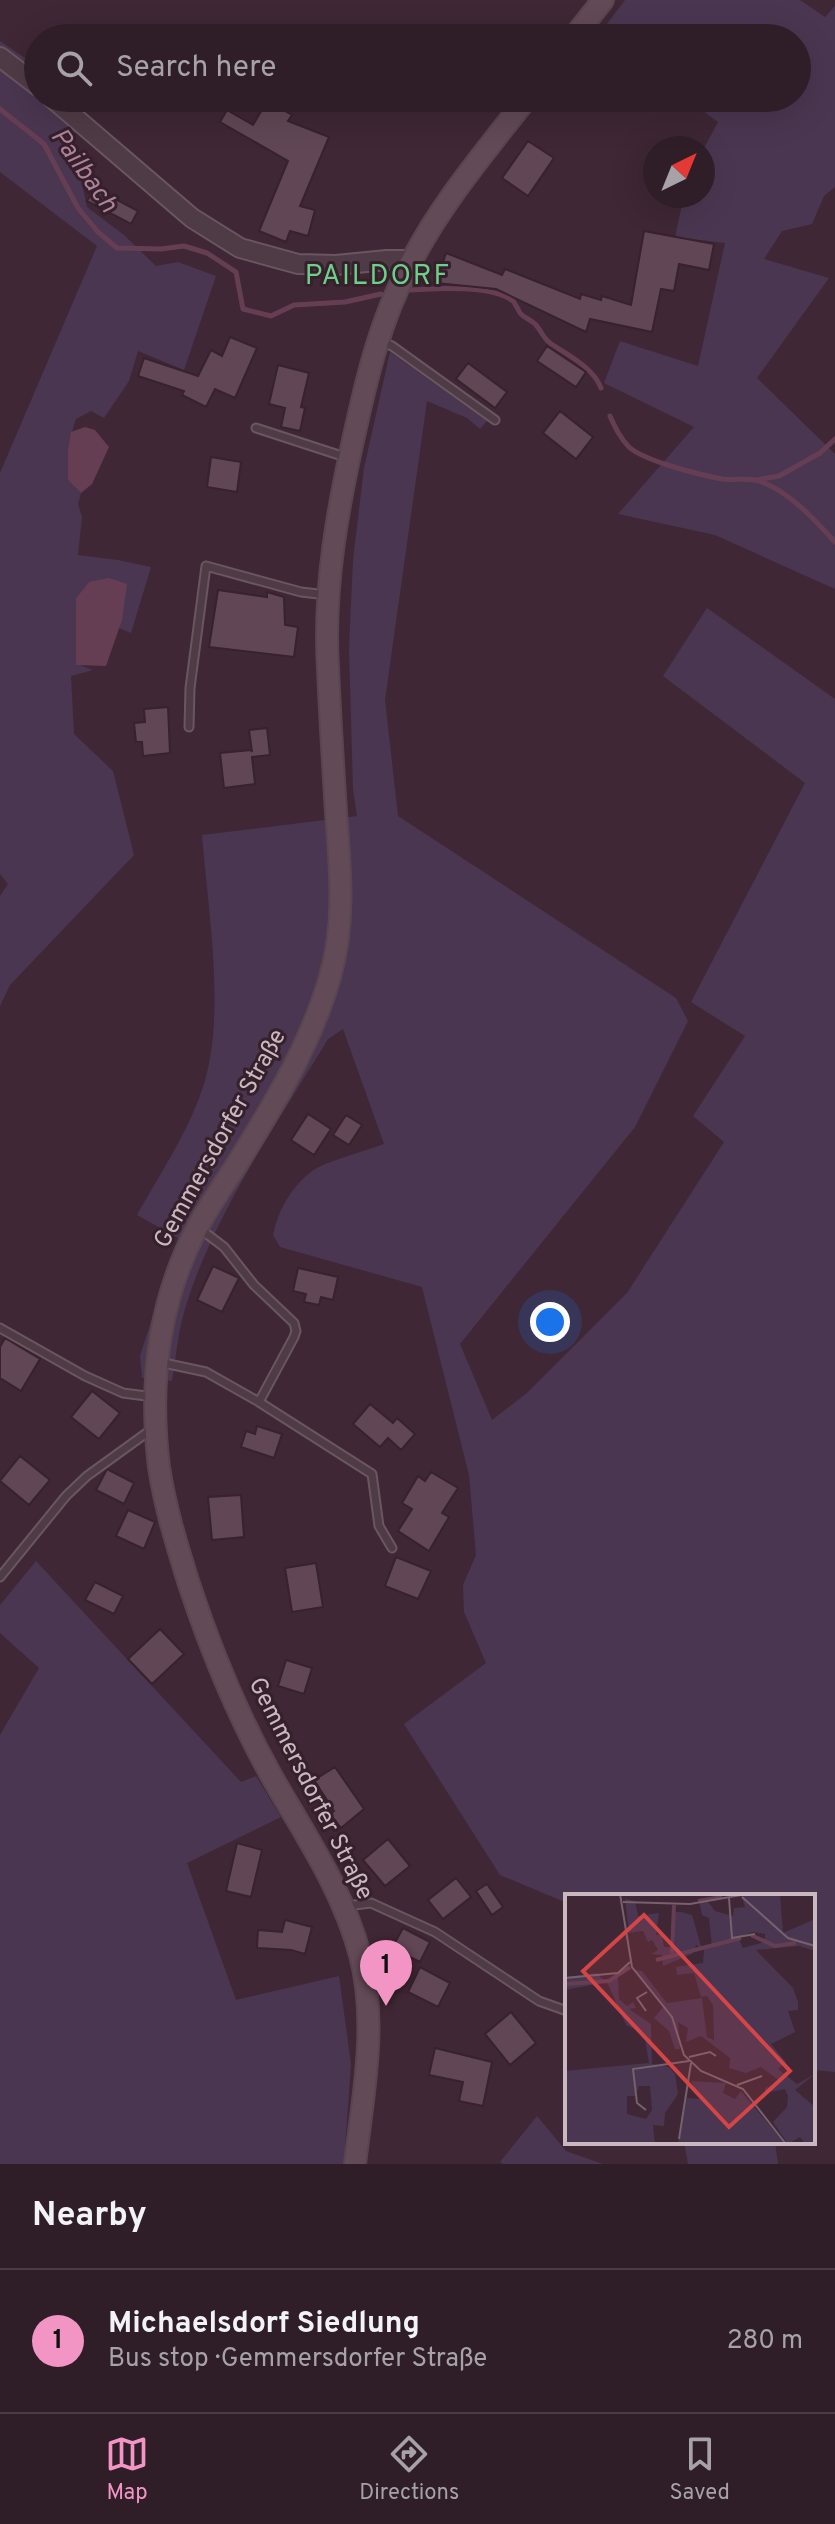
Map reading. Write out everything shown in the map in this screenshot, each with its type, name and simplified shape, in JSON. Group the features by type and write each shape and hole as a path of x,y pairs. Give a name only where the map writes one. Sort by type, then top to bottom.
{"main road":[{"path":"584,24 603,0"},
{"name":"Gemmersdorfer Straße","path":"355,2164 368,2024 361,1957 343,1906 309,1838 270,1774 207,1639 167,1509 155,1427 154,1397 164,1314 184,1256 197,1227 285,1083 321,1006 337,949 341,886 326,648 328,595 349,458 378,339 412,260 450,198 516,112"}],"street":[{"path":"0,57 24,75"},
{"path":"68,112 192,218 240,248 298,264 412,260"}],"lane":[{"path":"378,339 495,420"},
{"path":"256,428 349,458"},
{"path":"189,727 190,688 206,566 301,592 328,595"},
{"path":"197,1227 224,1247 254,1285 294,1323 294,1337 259,1402"},
{"path":"0,1328 85,1376 123,1393 154,1397"},
{"path":"157,1362 206,1372 372,1474 379,1526 392,1548"},
{"path":"0,1577 66,1496 87,1476 155,1427"},
{"path":"343,1906 371,1903 435,1932 539,2001 565,2010"}],"shaded area":[{"path":"625,0 800,0 825,17 835,6 835,187 824,196 812,224 782,231 764,259 829,278 757,378 835,454 835,589 715,535 618,514 694,427 604,383 620,341 698,366 725,243 675,237 681,208 715,208 715,136 710,136 718,122 704,112 811,112 811,24 607,24"},
{"path":"0,41 24,57 24,112 78,112 73,143 87,207 124,235 156,266 178,262 216,276 184,370 138,351 129,381 104,418 91,411 76,419 69,449 68,480 81,493 78,504 82,517 78,555 151,567 131,633 119,628 126,584 89,582 76,598 77,664 93,670 71,676 74,734 113,771 134,855 10,985 0,1006 0,896 8,884 0,874 0,473 97,246 0,172"},
{"path":"390,352 487,421 480,429 467,418 427,401 385,700 398,816 676,998 688,1021 635,1127 460,1344 492,1420 527,1393 627,1293 724,1142 693,1116 745,1036 691,1002 805,783 663,676 707,608 835,699 835,2072 815,2070 815,1894 565,1894 565,1902 500,1875 404,1724 486,1663 464,1612 463,1585 476,1555 469,1475 422,1287 280,1247 273,1235 286,1200 312,1171 384,1144 343,1029 328,1039 248,1171 212,1239 185,1309 172,1381 142,1378 140,1356 178,1238 137,1215 196,1106 209,1061 213,1030 214,964 202,835 357,816 353,789 349,648 353,560 364,468"},
{"path":"85,427 95,430 109,447 92,484 81,493 68,480 68,451 71,432"},
{"path":"109,578 127,584 122,620 106,666 76,665 76,598 89,582"},
{"path":"36,1561 241,1782 256,1776 281,1817 187,1863 236,2000 339,1976 351,2064 344,2164 0,2164 0,1735 39,1668 0,1633 0,1605"},
{"path":"537,2116 566,2151 603,2164 500,2162"},
{"path":"684,2144 775,2144 778,2164 688,2164"}],"building":[{"path":"226,112 230,112 253,125 261,112 287,112 292,115 288,121 329,137 300,206 315,210 308,236 290,231 286,242 259,231 288,161 220,122"},
{"path":"528,141 554,158 528,196 502,178"},
{"path":"95,188 138,211 131,224 87,201"},
{"path":"644,231 714,244 709,270 679,264 674,291 661,289 652,332 590,319 586,332 496,289 436,283 446,253 502,275 505,269 580,299 581,294 601,300 602,296 631,305"},
{"path":"230,337 257,348 235,398 215,389 206,407 182,395 184,391 138,376 144,358 198,376 211,350 222,356"},
{"path":"547,346 586,372 576,387 537,361"},
{"path":"468,363 507,392 495,408 456,379"},
{"path":"278,365 309,373 301,407 305,408 300,431 281,427 285,408 269,404"},
{"path":"560,411 593,437 576,459 543,433"},
{"path":"211,457 241,462 237,492 207,487"},
{"path":"218,590 267,597 267,592 284,597 285,625 298,627 294,657 209,647"},
{"path":"168,707 170,753 143,756 142,742 136,742 134,723 145,722 144,709"},
{"path":"267,728 270,755 252,757 255,784 224,788 220,753 252,752 249,730"},
{"path":"308,1114 331,1129 314,1155 291,1140"},
{"path":"346,1115 362,1125 349,1145 333,1135"},
{"path":"213,1266 239,1278 222,1312 197,1300"},
{"path":"298,1268 338,1277 333,1300 321,1297 319,1305 304,1302 306,1294 293,1291"},
{"path":"5,1338 40,1359 21,1391 0,1378 0,1347"},
{"path":"92,1391 120,1413 99,1439 71,1417"},
{"path":"370,1404 393,1423 397,1418 415,1434 401,1450 388,1438 380,1447 353,1424"},
{"path":"257,1426 282,1434 274,1458 241,1447 246,1431 255,1434"},
{"path":"20,1456 50,1480 29,1505 0,1481"},
{"path":"107,1469 134,1483 124,1504 96,1490"},
{"path":"431,1472 458,1488 442,1513 449,1517 429,1551 398,1531 412,1509 402,1503 418,1476 425,1481"},
{"path":"241,1495 244,1537 212,1540 208,1497"},
{"path":"128,1510 155,1522 144,1549 116,1536"},
{"path":"396,1557 431,1571 418,1599 385,1586"},
{"path":"316,1563 323,1607 292,1612 285,1568"},
{"path":"95,1582 123,1596 114,1614 85,1600"},
{"path":"160,1629 184,1654 152,1684 128,1659"},
{"path":"286,1660 312,1668 304,1694 278,1686"},
{"path":"335,1767 364,1809 341,1828 330,1814 334,1811 314,1780"},
{"path":"388,1839 410,1866 385,1886 363,1860"},
{"path":"237,1843 262,1850 251,1897 226,1891"},
{"path":"456,1878 471,1897 443,1919 428,1900"},
{"path":"487,1884 503,1907 492,1915 476,1891"},
{"path":"285,1920 312,1927 305,1954 257,1948 258,1930 282,1932"},
{"path":"403,1928 430,1942 420,1962 392,1948"},
{"path":"420,1967 450,1983 438,2007 408,1992"},
{"path":"511,2012 536,2043 510,2065 485,2034"},
{"path":"435,2048 492,2062 483,2106 459,2101 463,2082 429,2075"}],"waterway":[{"name":"Pailbach","path":"0,109 44,144 78,208 98,232 117,248 184,246 207,253 236,272 243,309 271,316 294,305 345,302 381,294"},
{"name":"Pailbach","path":"410,290 479,290 505,297 514,302 520,313 535,324 548,341 586,368 601,388"},
{"name":"Pailbach","path":"610,416 623,440 636,452 701,474 755,480 770,486 800,507 835,542"},
{"path":"756,480 779,476 820,453 835,439"}],"place":[{"name":"Michaelsdorf Siedlung","path":"386,2006"}],"district":[{"name":"PAILDORF","path":"378,277"}]}
